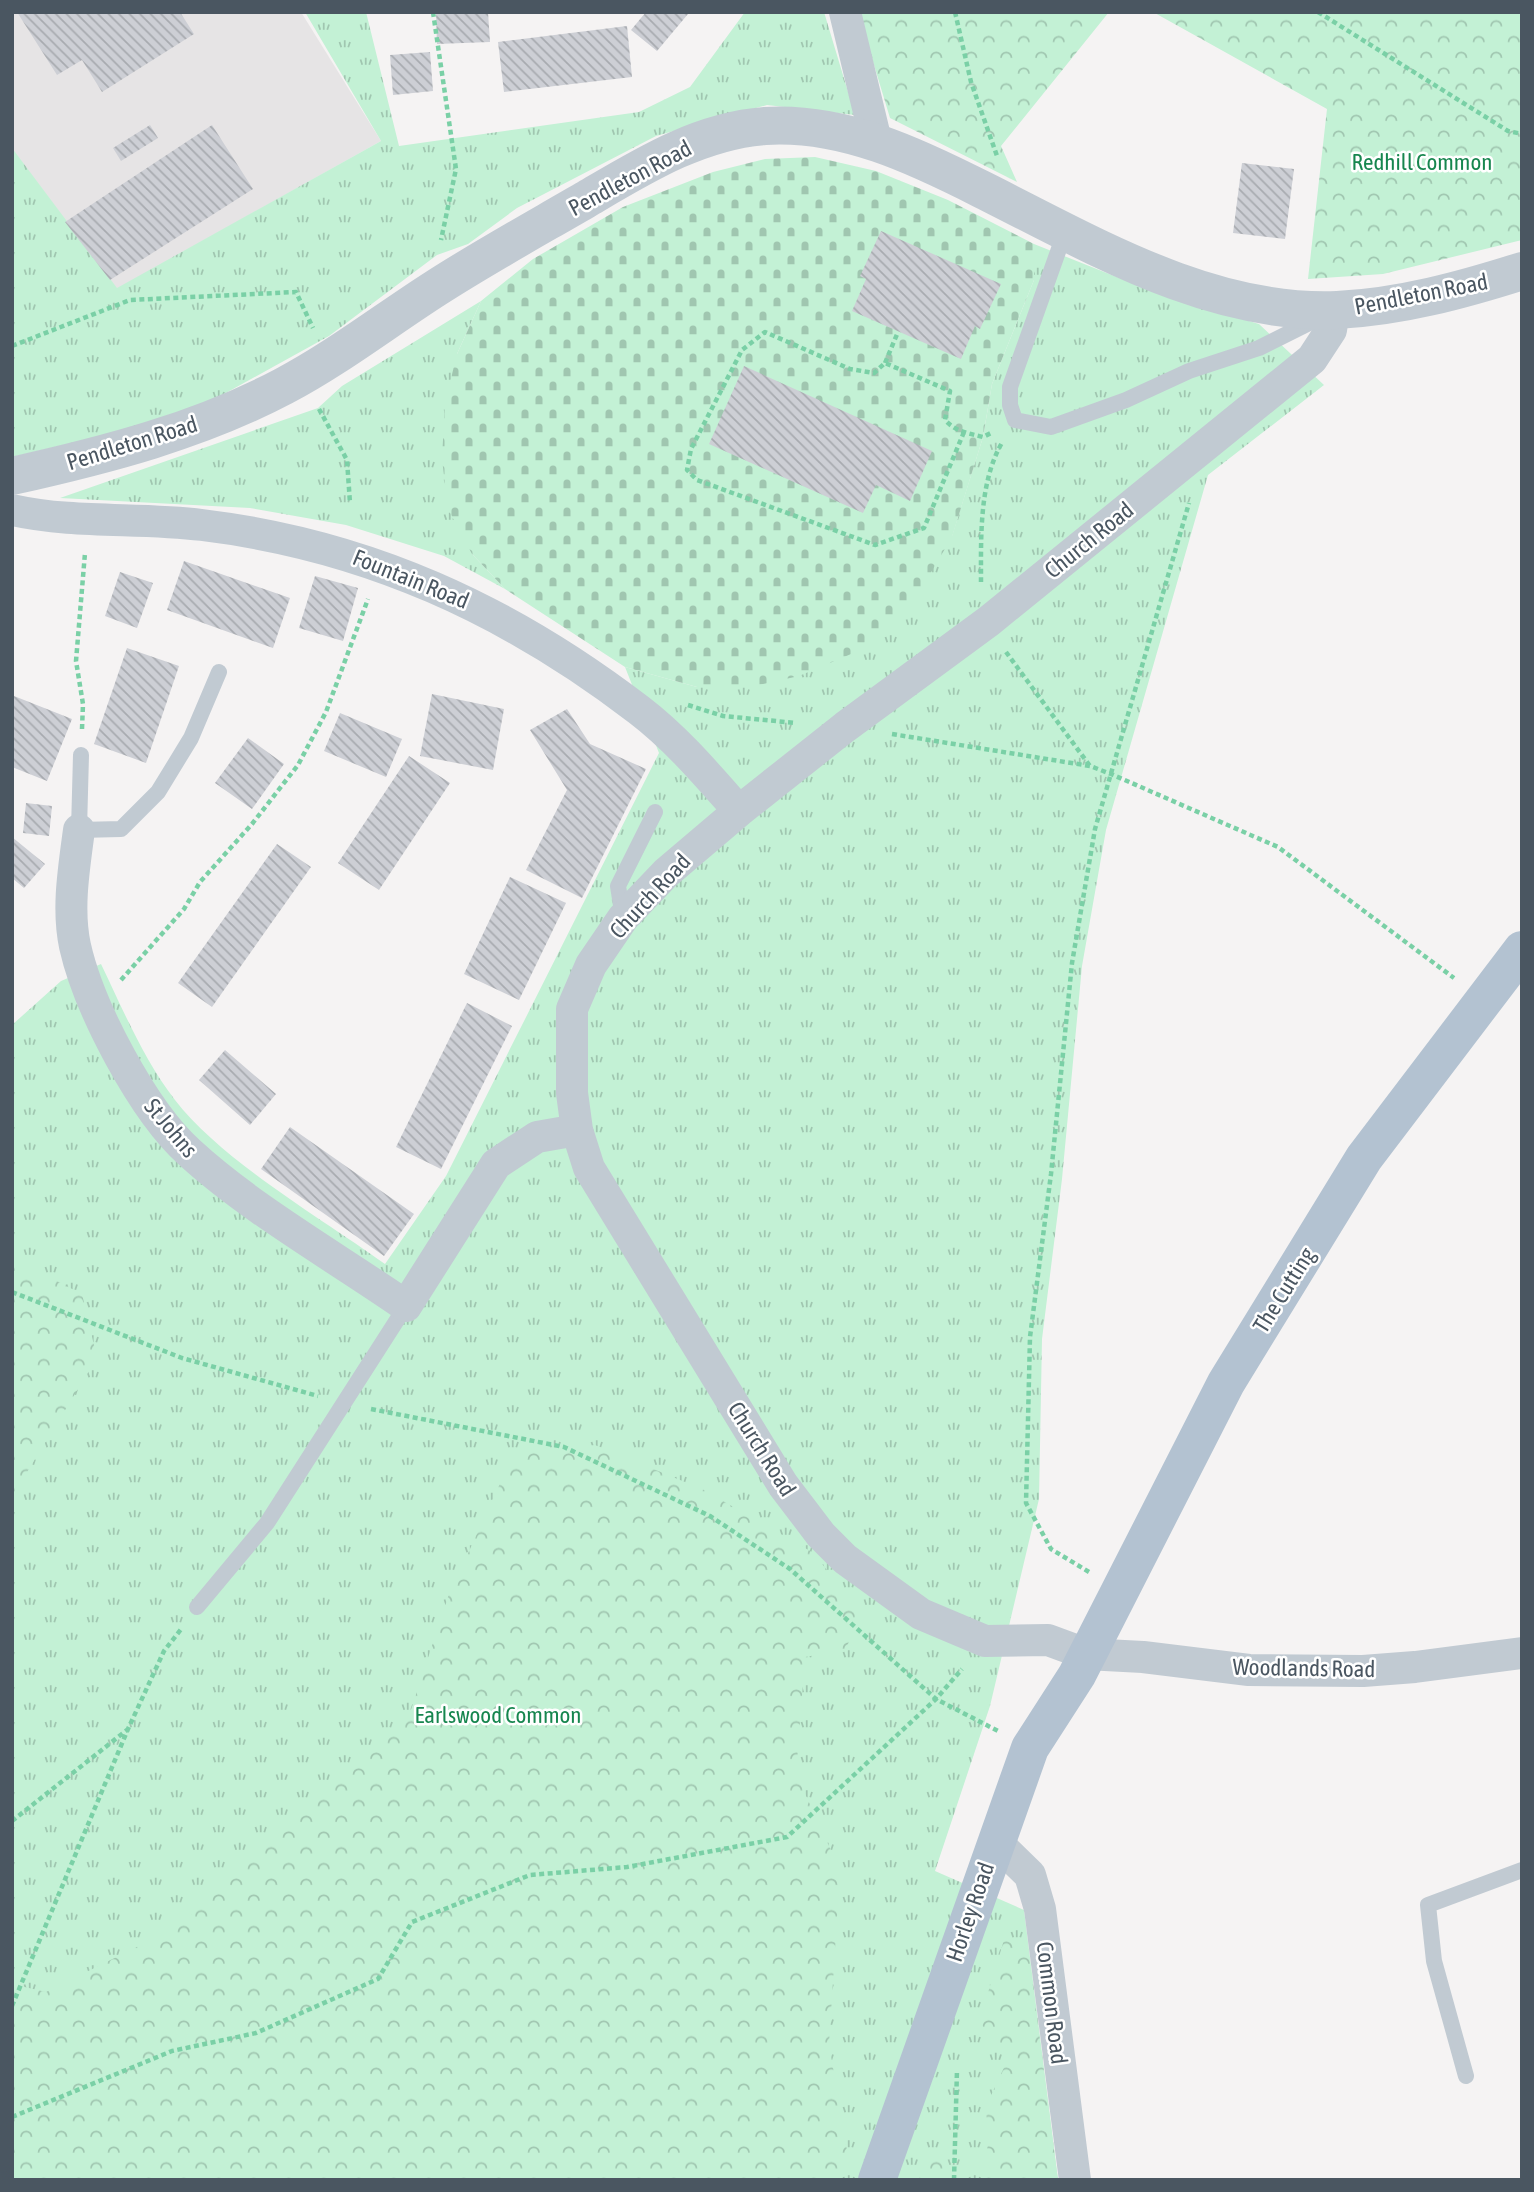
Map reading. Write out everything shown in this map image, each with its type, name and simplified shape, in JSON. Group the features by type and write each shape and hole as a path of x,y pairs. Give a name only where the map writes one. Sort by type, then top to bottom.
{"main road":[{"name":"The Cutting","path":"1086,1654 1226,1383 1364,1158 1522,950"},
{"name":"Horley Road","path":"877,2180 1030,1748 1077,1675 1086,1654"}],"street":[{"path":"845,12 876,141"},
{"name":"Pendleton Road","path":"12,476 109,454 218,417 286,385 449,279 659,157 718,134 767,126 820,128 876,141 934,165 1065,232 1163,276 1224,296 1282,306 1334,310 1382,305 1450,292 1522,271"},
{"name":"Church Road","path":"1086,1654 1048,1640 985,1641 921,1614 871,1579 821,1535 783,1485 589,1168 577,1130 572,1093 572,1009 591,965 623,918 666,873 845,727 989,621 1312,359 1331,330 1334,310"},
{"name":"Fountain Road","path":"12,510 87,520 200,525 287,538 381,565 428,582 534,638 640,711 687,754 740,811"},
{"name":"St Johns","path":"79,830 72,886 75,946 97,1006 138,1088 188,1152 222,1180 406,1306"},
{"path":"406,1306 496,1164 537,1137 577,1130"},
{"name":"Woodlands Road","path":"1086,1654 1311,1672 1415,1667 1522,1653"},
{"name":"Common Road","path":"995,1841 1030,1875 1040,1909 1074,2180"}],"lane":[{"path":"1065,232 1010,387 1010,405 1016,420 1051,427 1126,400 1189,371 1259,348 1334,310"},
{"path":"81,755 79,830 121,829 158,792 191,738 219,672"},
{"path":"623,918 618,886 656,812"},
{"path":"197,1607 267,1523 346,1404 406,1306"},
{"path":"1466,2076 1434,1961 1428,1905 1522,1870"}],"path":[{"path":"433,12 456,169 437,256 449,279"},
{"path":"955,12 971,82 1004,177 1007,201"},
{"path":"1318,12 1497,124 1522,134"},
{"path":"12,346 130,300 296,292 315,332 304,338"},
{"path":"898,332 886,363 874,373 850,369 765,332 742,350 691,449 687,470 697,480 875,545 924,527 964,432"},
{"path":"886,363 950,391 945,420 955,430 984,437 1016,420"},
{"path":"286,385 296,402 312,397 347,460 350,503"},
{"path":"1119,1590 1052,1549 1026,1503 1030,1338 1051,1174 1072,963 1095,829 1193,489 1186,461"},
{"path":"81,755 83,704 76,662 87,520"},
{"path":"97,1006 184,909 200,882 252,824 298,765 326,712 381,565"},
{"path":"1090,766 1278,847 1484,998"},
{"path":"12,1292 182,1358 346,1404 564,1447 710,1516 790,1569 936,1699 1030,1748"},
{"path":"12,2006 128,1729 164,1651 197,1607"},
{"path":"12,2117 172,2051 256,2033 378,1979 412,1922 530,1875 627,1867 787,1838 936,1699 985,1641"},
{"path":"12,1821 128,1729"},
{"path":"932,2023 958,2072 954,2180"}],"shaded area":[{"path":"12,12 301,12 381,141 117,289 12,149"}],"green space":[{"path":"305,12 366,12 399,146 639,112 690,87 745,12 824,12 855,115 767,105 656,136 517,208 468,244 437,255 329,336 206,404 106,435 12,457 12,148 117,288 381,141"},
{"path":"858,12 1109,12 1001,146 1017,182 890,118"},
{"name":"Redhill Common","path":"1153,12 1522,12 1522,240 1383,274 1308,279 1327,109"},
{"path":"815,157 876,171 948,200 1034,244 1034,280 992,384 983,437 952,537 927,579 901,613 851,654 799,676 749,687 697,687 625,667 505,589 472,554 448,509 442,459 445,403 457,354 481,301 533,259 623,207 713,172 765,159"},
{"name":"Earlswood Common","path":"1034,244 1162,295 1259,324 1324,385 1208,475 1106,830 1082,966 1062,1179 1042,1339 1039,1499 990,1706 935,1871 1024,1910 1058,2180 12,2180 12,1025 61,981 101,964 153,1068 195,1123 245,1167 385,1264 446,1176 659,753 625,667 697,687 952,536 983,437 992,384 1034,280"},
{"path":"481,301 457,354 472,554 505,589 444,556 346,525 250,508 60,498 318,408 342,386"},
{"path":"12,1258 82,1294 97,1358 24,1477 12,1509"},
{"path":"595,1445 702,1489 812,1552 863,1613 845,1650 805,1657 796,1774 840,1870 829,2044 847,2151 837,2180 12,2180 12,1984 46,1992 181,1925 282,1824 407,1722 448,1597 514,1453"},
{"path":"1004,1940 1027,1940 1058,2180 984,2180 988,2142 986,2106 1009,2057 979,2022"},
{"path":"929,2153 944,2163 942,2180 918,2180"}],"building":[{"path":"17,12 180,12 194,34 102,92 82,60 57,75"},
{"path":"436,12 488,12 490,42 437,44"},
{"path":"646,12 688,14 657,51 631,30"},
{"path":"627,26 632,77 504,92 498,42"},
{"path":"430,52 433,91 393,95 390,55"},
{"path":"150,125 158,138 121,161 113,148"},
{"path":"212,125 253,189 110,280 65,222"},
{"path":"1242,163 1294,169 1285,239 1233,233"},
{"path":"881,231 1001,284 980,329 975,326 961,359 852,311 866,279 860,276"},
{"path":"744,366 932,451 910,501 876,485 863,513 709,444"},
{"path":"184,561 290,598 273,648 167,610"},
{"path":"120,572 153,583 137,628 105,616"},
{"path":"315,576 358,588 343,641 299,628"},
{"path":"127,648 179,666 146,763 94,744"},
{"path":"432,694 504,709 493,770 420,756"},
{"path":"14,696 72,719 47,781 12,767"},
{"path":"567,709 590,744 646,769 582,898 526,870 567,790 530,730"},
{"path":"340,713 402,739 386,777 324,751"},
{"path":"248,738 284,764 252,809 215,783"},
{"path":"409,756 450,783 379,890 338,863"},
{"path":"26,803 52,806 49,836 23,833"},
{"path":"12,837 45,864 24,888 12,878"},
{"path":"277,844 311,867 212,1007 178,983"},
{"path":"510,877 566,903 519,1000 464,974"},
{"path":"467,1003 512,1026 441,1169 396,1147"},
{"path":"225,1050 276,1094 250,1125 199,1080"},
{"path":"290,1127 414,1214 384,1256 261,1169"}]}
